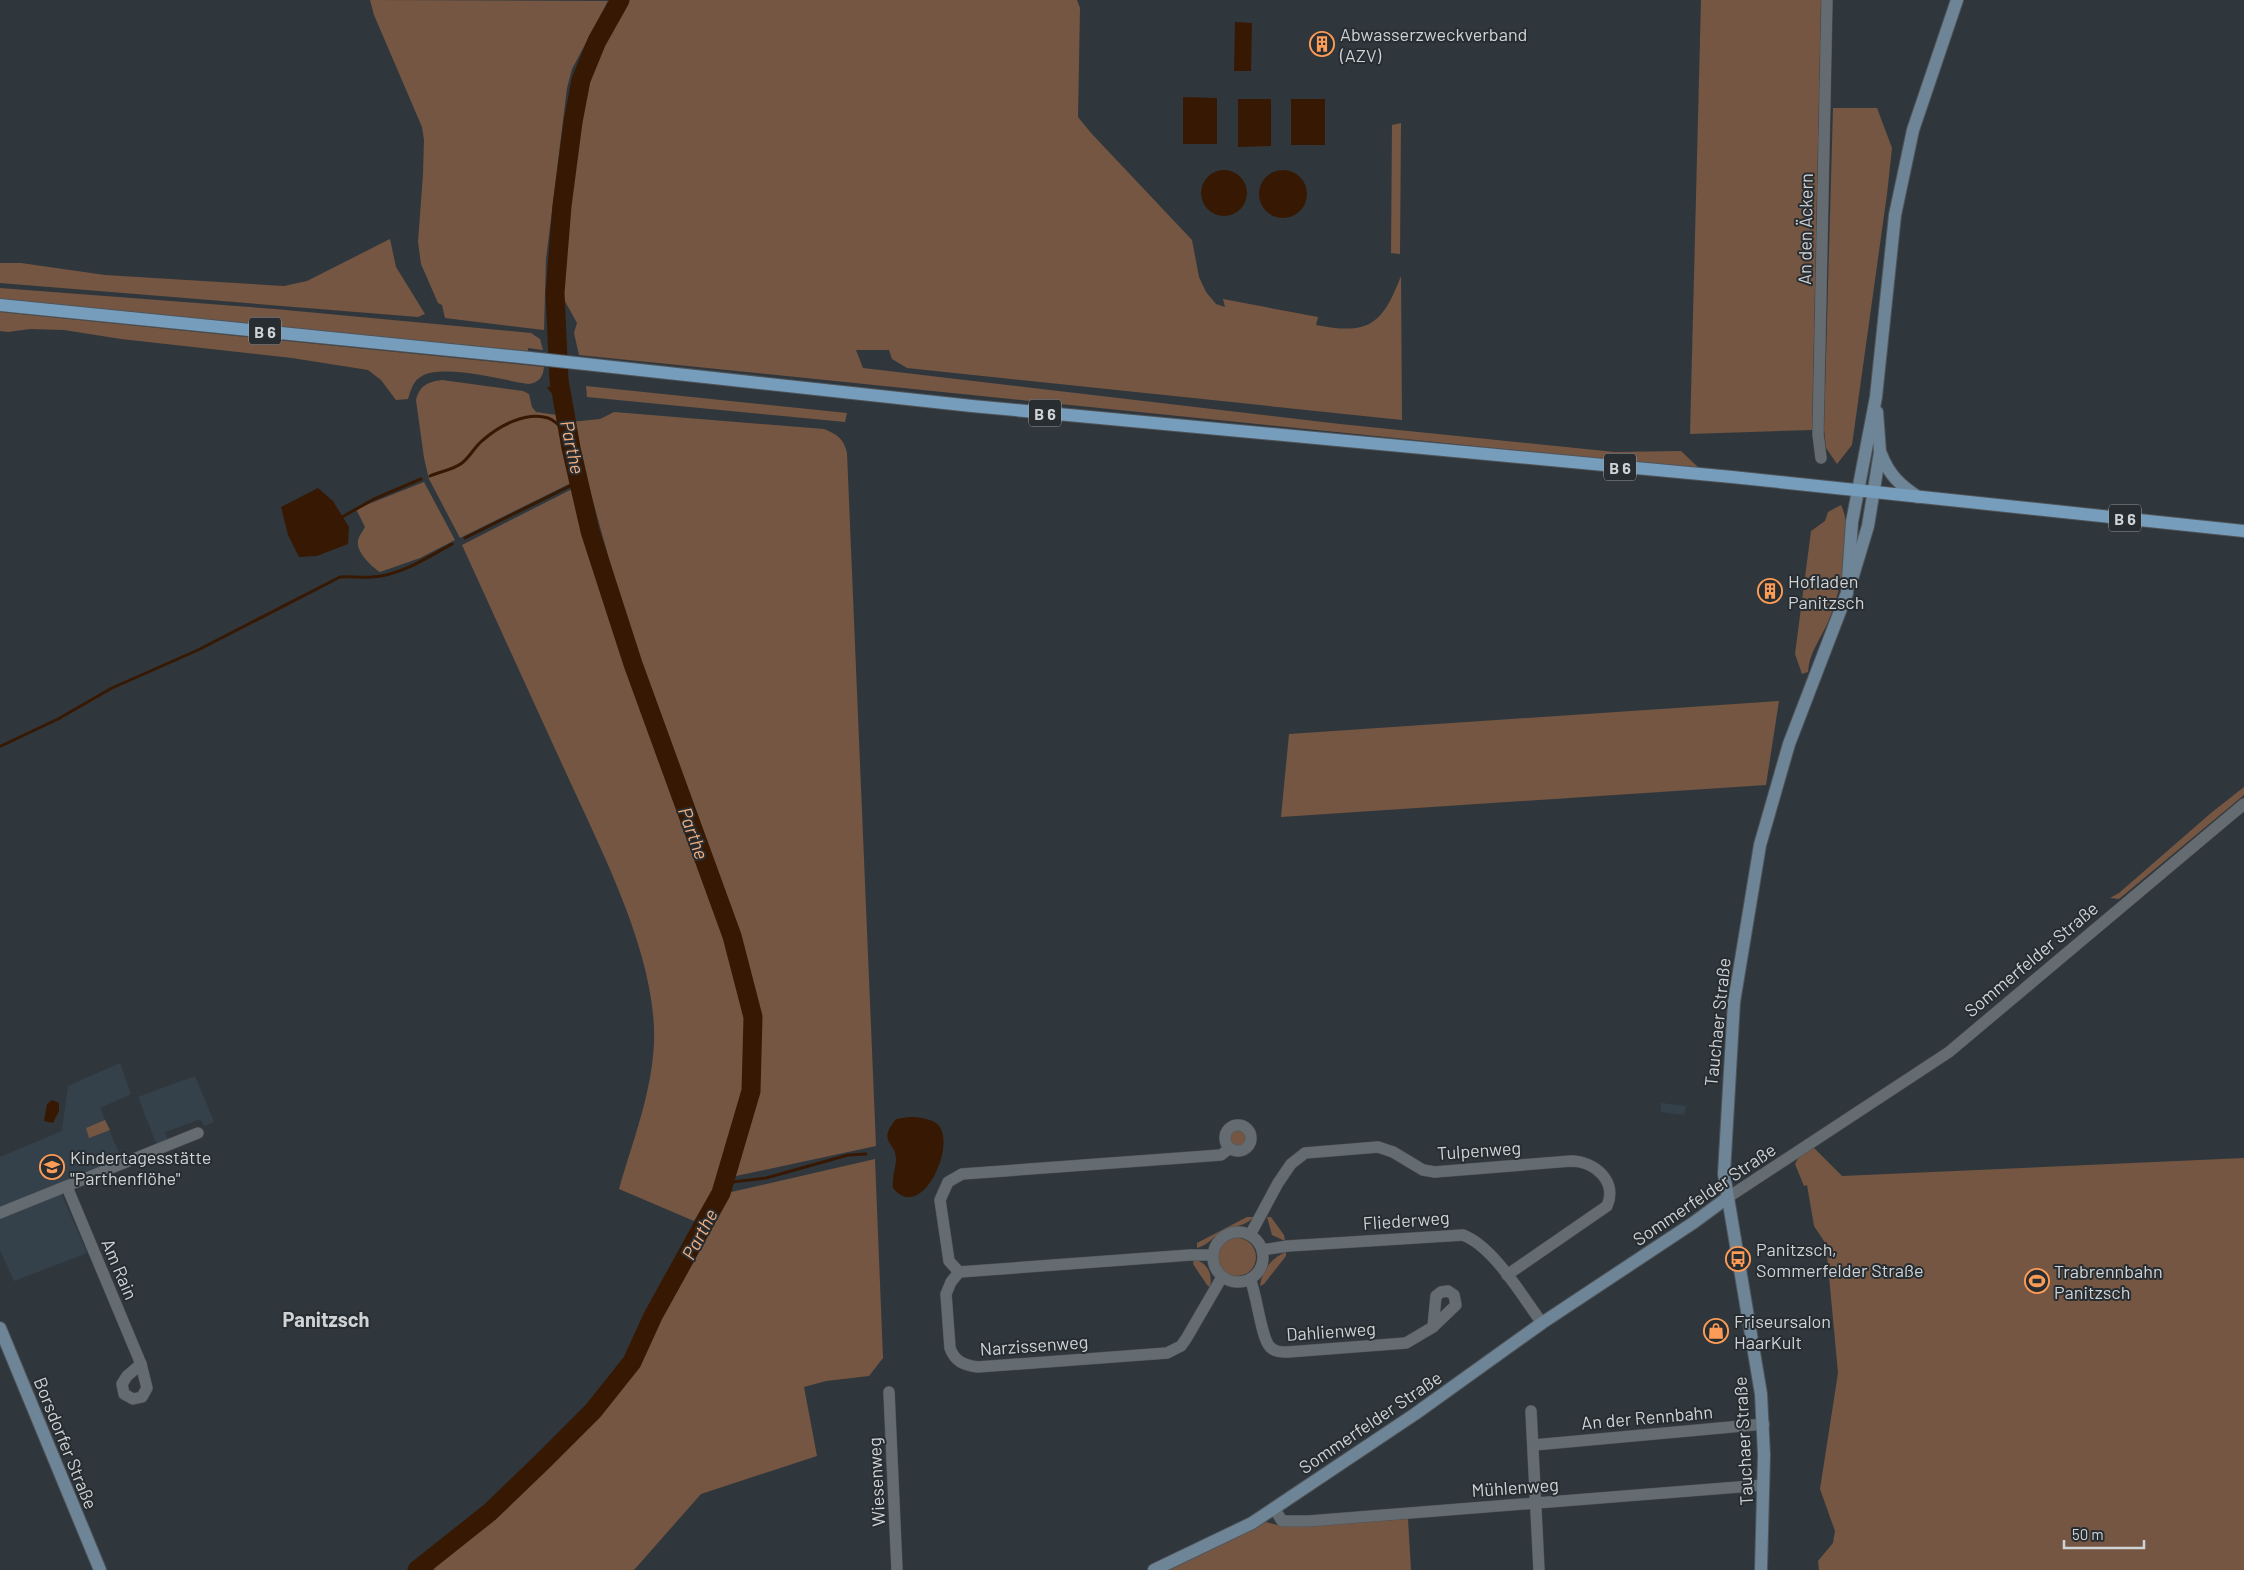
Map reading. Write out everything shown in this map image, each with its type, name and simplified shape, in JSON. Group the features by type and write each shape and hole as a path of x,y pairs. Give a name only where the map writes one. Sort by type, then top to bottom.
{"main road":[{"name":"B 6","path":"0,306 530,358 972,406 1732,477 1873,494 2244,531"}],"street":[{"name":"An den Äckern","path":"1821,458 1818,434 1828,0"},
{"path":"1846,593 1860,554 1880,452 1876,398 1891,242 1900,187 1920,108 1957,0"},
{"name":"Tauchaer Straße","path":"1761,1570 1764,1424 1757,1369 1724,1174 1724,1146 1734,1002 1760,845 1789,744 1846,593 1852,522 1876,398"},
{"path":"1880,452 1886,469 1896,482 1918,497"},
{"name":"Sommerfelder Straße","path":"1154,1570 1252,1523 1414,1414 1542,1323 1693,1223 1727,1198 1949,1052 2244,804"},
{"path":"0,1213 198,1134"},
{"name":"Tulpenweg","path":"1250,1235 1291,1164 1306,1153 1378,1147 1393,1152 1423,1170 1434,1172 1571,1160 1587,1163 1601,1171 1608,1185 1609,1200 1606,1206 1507,1274"},
{"path":"1212,1255 1190,1254 959,1272 949,1261 940,1200 948,1182 962,1174 1221,1155 1230,1148"},
{"name":"Am Rain","path":"67,1187 141,1364"},
{"path":"1241,1232 1250,1235 1259,1243 1262,1250 1263,1260 1260,1269 1250,1279 1236,1282 1222,1277 1214,1267 1212,1255 1218,1241 1226,1235 1241,1232"},
{"name":"Fliederweg","path":"1262,1250 1288,1246 1463,1234 1480,1245 1507,1274 1542,1323"},
{"name":"Narzissenweg","path":"959,1272 951,1282 946,1294 950,1348 952,1354 962,1364 978,1367 1167,1353 1181,1346 1222,1277"},
{"name":"Dahlienweg","path":"1250,1279 1256,1291 1266,1342 1275,1351 1288,1352 1406,1343 1433,1327"},
{"name":"Borsdorfer Straße","path":"0,1328 100,1570"},
{"name":"Wiesenweg","path":"889,1392 897,1570"},
{"path":"1531,1412 1539,1570"},
{"name":"An der Rennbahn","path":"1534,1445 1764,1424"},
{"name":"Mühlenweg","path":"1274,1508 1282,1521 1309,1521 1764,1485"}],"shaded area":[{"path":"370,0 608,1 572,69 567,88 546,259 544,330 445,318 442,305 438,303 421,264 418,242 423,174 424,140 422,127 374,15"},
{"path":"626,0 1077,0 1080,8 1078,117 1192,240 1199,277 1206,292 1216,304 1225,307 1223,299 1318,317 1316,325 1349,329 1371,323 1379,316 1387,306 1401,276 1402,420 907,368 892,359 889,350 856,350 863,368 1340,424 1615,452 1681,451 1700,469 579,355 574,333 577,323 561,294 563,226 575,134 585,78"},
{"path":"1701,0 1821,0 1812,430 1690,434"},
{"path":"1235,22 1252,23 1251,71 1234,71"},
{"path":"1183,97 1217,98 1217,144 1183,144"},
{"path":"1238,99 1271,99 1271,146 1238,147"},
{"path":"1291,99 1325,99 1325,145 1291,145"},
{"path":"1833,108 1877,108 1892,148 1852,445 1837,464 1826,448 1824,429"},
{"path":"1401,123 1400,254 1391,253 1392,125"},
{"path":"1229,170 1233,171 1243,180 1246,184 1246,202 1237,212 1229,216 1219,216 1211,212 1202,202 1201,188 1205,180 1215,171"},
{"path":"1283,170 1292,172 1300,177 1305,185 1307,194 1305,203 1300,211 1292,216 1283,218 1274,216 1266,211 1261,203 1259,194 1261,185 1266,177 1274,172"},
{"path":"390,239 396,267 425,314 418,317 0,283 0,263 21,263 105,275 284,286 307,281"},
{"path":"0,288 275,309 531,333 540,339 543,350 528,348 528,351 0,300"},
{"path":"0,312 544,367 539,379 528,384 459,372 432,373 416,380 408,399 396,400 381,380 368,370 292,358 121,339 64,330 30,329 8,332 0,331"},
{"path":"442,380 523,391 529,394 532,407 536,412 557,415 573,482 460,538 429,479 424,458 416,400 425,385"},
{"path":"586,386 847,413 845,422 587,397"},
{"path":"614,412 824,429 839,438 846,448 876,1146 736,1176 735,1169 743,1143 752,1100 757,1062 757,1005 739,941 642,678 571,422 600,419"},
{"path":"424,482 455,540 420,558 380,572 369,563 359,550 358,539 365,527 356,509"},
{"path":"318,488 333,501 349,527 348,544 317,556 299,557 288,535 281,507"},
{"path":"574,488 590,547 732,959 748,1016 743,1095 730,1150 714,1187 694,1221 619,1189 650,1080 654,1042 653,1009 647,975 637,940 611,871 462,545"},
{"path":"1841,505 1847,531 1841,580 1833,610 1810,659 1808,672 1802,674 1795,654 1811,531 1825,521 1828,512"},
{"path":"1779,701 1766,785 1281,817 1289,734"},
{"path":"2244,787 2244,795 2119,899 2110,898 2119,893 2211,813"},
{"name":"Trabrennbahn Panitzsch","path":"2244,808 2244,812 2176,865"},
{"name":"Trabrennbahn Panitzsch","path":"2132,901 2006,1009 1952,1051 1852,1118 1813,1147 1842,1176 2244,1158 2244,1570 1819,1570 1818,1561 1833,1543 1835,1531 1820,1489 1838,1373 1826,1244 1814,1226 1807,1185 1804,1186 1795,1164 1799,1157 1820,1139 1951,1051"},
{"name":"Kindertagesstätte \"Parthenflöhe\"","path":"120,1063 131,1094 100,1108 122,1160 58,1186 87,1253 14,1281 0,1250 0,1157 62,1131 68,1086"},
{"path":"195,1076 214,1122 204,1126 201,1119 165,1132 168,1141 157,1145 138,1097"},
{"path":"52,1100 59,1103 59,1111 53,1123 44,1121 47,1104"},
{"path":"1661,1103 1686,1106 1684,1115 1661,1112"},
{"path":"909,1117 923,1118 936,1123 942,1132 943,1146 941,1161 926,1188 915,1196 904,1197 893,1188 896,1160 894,1149 887,1138 890,1127 896,1119"},
{"path":"105,1120 110,1130 89,1138 86,1128"},
{"path":"1238,1125 1247,1129 1251,1138 1247,1147 1238,1151 1229,1147 1225,1138 1229,1129"},
{"path":"875,1159 883,1358 869,1376 826,1381 804,1387 817,1456 701,1494 634,1570 435,1570 430,1566 503,1508 592,1419 636,1363 727,1193"},
{"path":"1247,1217 1254,1217 1243,1224 1224,1230 1205,1245 1197,1248 1197,1243"},
{"path":"1267,1217 1271,1217 1284,1235 1285,1241 1272,1235"},
{"path":"1237,1238 1244,1239 1250,1244 1255,1250 1255,1264 1250,1270 1244,1275 1237,1276 1230,1275 1224,1270 1219,1264 1218,1257 1219,1250 1224,1244 1230,1239"},
{"path":"1286,1252 1286,1256 1264,1284 1260,1286 1268,1265"},
{"path":"1194,1259 1208,1269 1211,1277 1210,1287 1193,1264"},
{"path":"1408,1519 1411,1570 1169,1570 1266,1522 1284,1527"}],"waterway":[{"name":"Parthe","path":"611,0 618,4"},
{"name":"Parthe","path":"417,1570 490,1512 543,1461 593,1411 632,1362 653,1316 721,1193 751,1091 753,1017 732,936 633,664 590,531 571,448 559,380 555,293 562,206 573,122 581,80 597,41 620,0"},
{"path":"549,388 563,403"},
{"path":"430,476 451,469 465,461 480,442 489,435 505,425 522,418 540,416 551,419 568,435"},
{"path":"342,517 374,499 421,479"},
{"path":"465,538 578,482"},
{"path":"1,746 58,719 112,688 198,650 340,577 372,577 393,573 403,570 452,544"},
{"path":"724,1183 766,1178 848,1155 866,1154"},
{"name":"Parthe","path":"422,1567 426,1570"}],"place":[{"name":"Abwasserzweckverband (AZV)","path":"1322,44"},
{"name":"Hofladen Panitzsch","path":"1770,591"},
{"name":"Kindertagesstätte \"Parthenflöhe\"","path":"52,1167"},
{"name":"Panitzsch, Sommerfelder Straße","path":"1738,1259"},
{"name":"Trabrennbahn Panitzsch","path":"2037,1281"},
{"name":"Friseursalon HaarKult","path":"1716,1331"}],"district":[{"name":"Panitzsch","path":"326,1319"}]}
